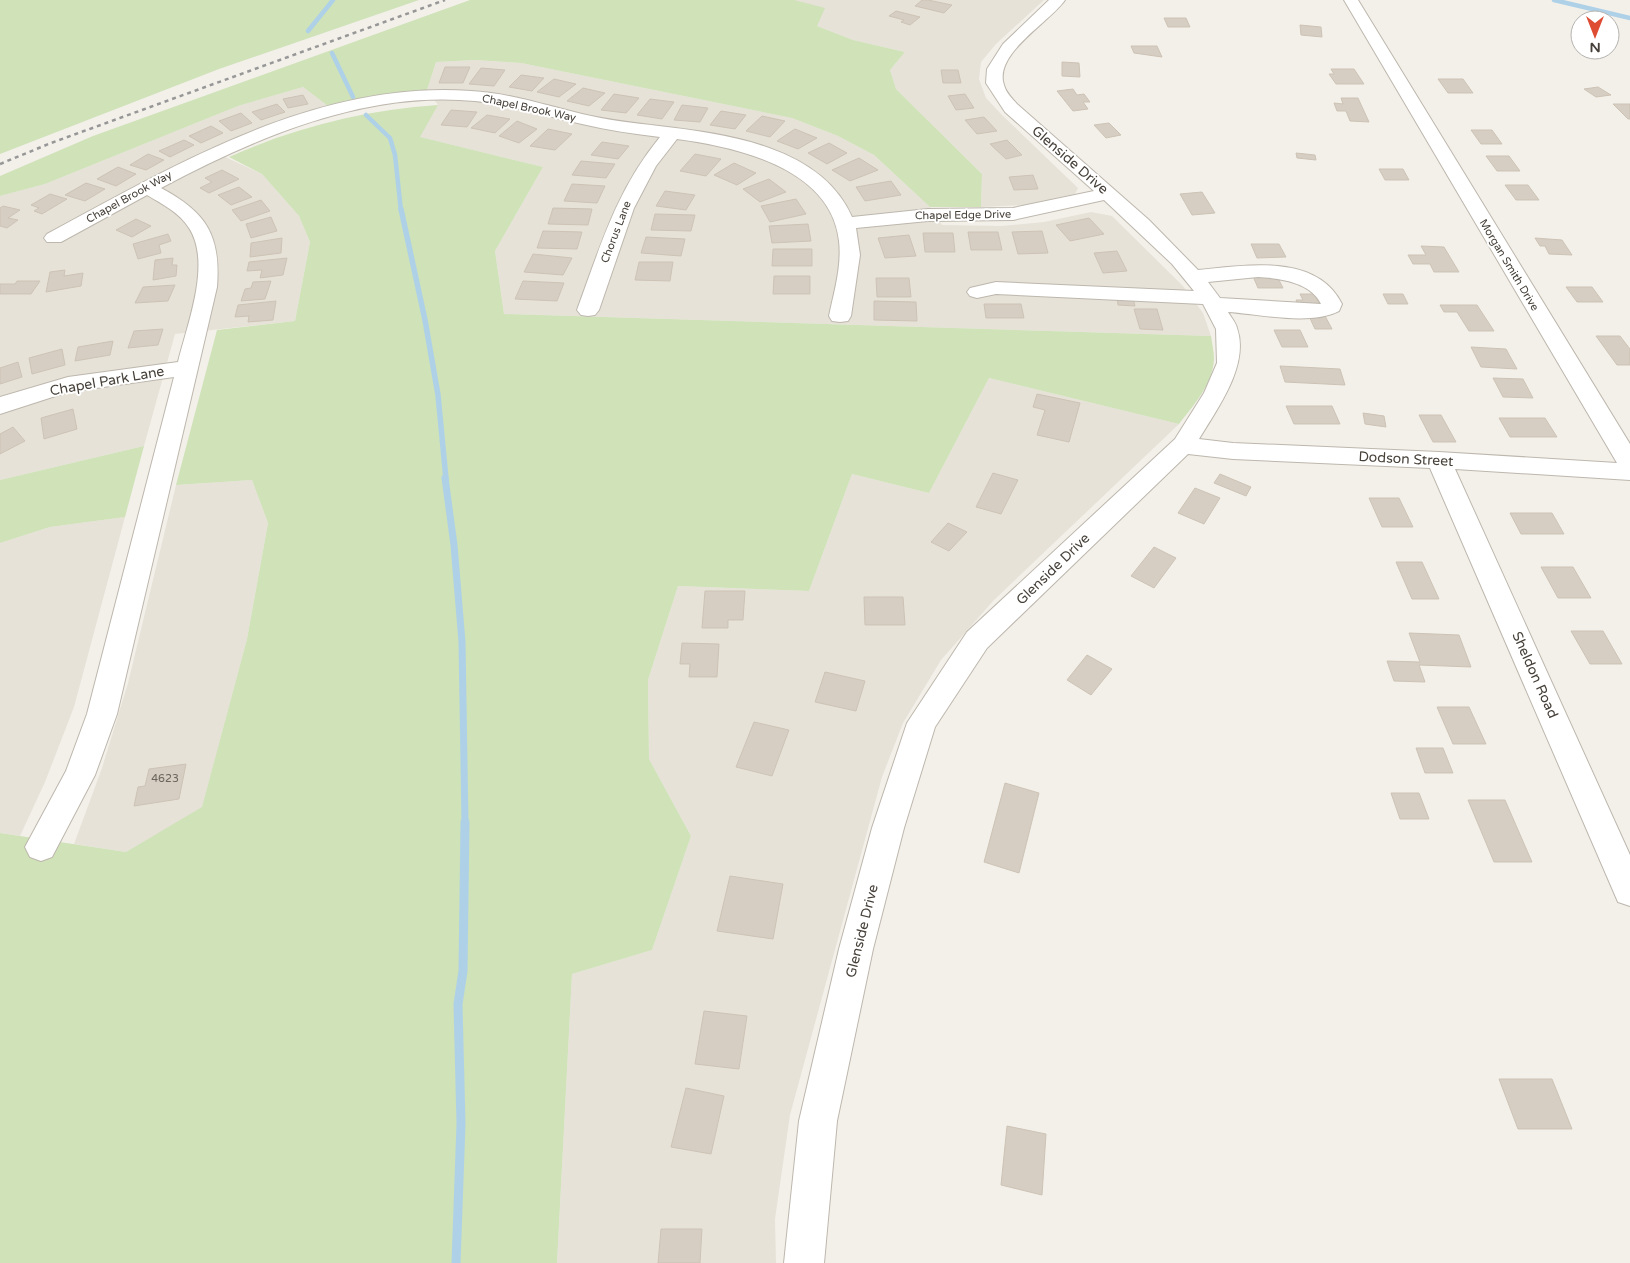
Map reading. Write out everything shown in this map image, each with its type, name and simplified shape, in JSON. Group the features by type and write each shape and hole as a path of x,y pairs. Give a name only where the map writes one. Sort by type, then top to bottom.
{"street":[{"name":"Glenside Drive","path":"804,1263 818,1121 859,940 888,828 922,723 977,640 1183,445 1215,392 1228,363 1227,329 1211,301 1193,277 1142,224 1011,108 997,90 993,78 1003,53 1058,0"},
{"name":"Morgan Smith Drive","path":"1350,0 1630,464"},
{"name":"Chapel Brook Way","path":"54,238 180,169 232,144 289,124 340,110 414,96 474,96 584,120 737,143 764,152 791,165 811,178 831,198 846,223 851,252 840,316"},
{"name":"Chorus Lane","path":"588,310 624,208 648,164 672,134"},
{"path":"41,847 80,775 102,714 207,287 210,262 205,239 198,224 186,211 147,188"},
{"name":"Chapel Edge Drive","path":"846,223 928,215 1013,214 1108,194"},
{"path":"977,292 996,288 1211,301 1312,312 1324,311 1332,307 1330,300 1315,286 1291,273 1258,272 1193,277"},
{"name":"Chapel Park Lane","path":"0,406 58,387 124,375 187,368"},
{"name":"Dodson Street","path":"1183,445 1233,451 1439,460 1630,472"},
{"name":"Sheldon Road","path":"1439,460 1630,891"}],"shaded area":[{"path":"794,0 1044,0 996,44 981,62 979,79 986,98 1078,188 1075,194 1025,205 981,207 982,174 896,89 890,70 905,52 853,40 817,26"},
{"path":"475,60 521,63 792,118 838,136 874,155 930,207 942,225 1002,226 1044,222 1091,212 1112,216 1183,286 1203,313 1211,336 504,314 495,251 543,167 419,137 438,105 427,90 436,62"},
{"path":"303,87 328,106 282,120 208,149 262,174 299,216 310,242 295,321 175,334 144,446 0,480 0,196 45,184 238,106"},
{"path":"989,378 1179,424 993,601 941,660 903,723 882,777 790,1115 775,1219 776,1263 557,1263 572,974 652,950 691,836 649,759 648,680 678,586 809,591 852,474 929,493"},
{"path":"252,480 268,523 247,639 202,808 126,852 74,844 102,768 128,683 176,485"},
{"path":"125,517 74,707 45,782 20,836 0,833 0,543 50,527"}],"green space":[{"path":"0,0 419,0 219,69 0,154"},
{"path":"470,0 794,0 825,8 817,26 853,40 905,52 890,70 896,89 982,174 981,207 930,207 874,155 838,136 792,118 521,63 475,60 436,62 427,90 375,96 328,106 303,87 238,106 45,184 0,196 0,176 93,136"},
{"path":"438,105 420,137 543,167 495,251 504,314 1211,336 1214,359 1210,377 1201,394 1179,424 989,378 929,493 852,474 809,591 678,586 648,680 649,759 691,836 652,950 572,974 557,1263 0,1263 0,833 126,852 202,807 247,639 268,523 252,480 176,485 217,330 295,321 310,242 299,216 262,174 229,157 280,137 331,122 384,111"},
{"path":"144,446 125,517 50,527 0,543 0,480"}],"building":[{"path":"922,0 952,5 944,13 915,6"},
{"path":"896,11 920,17 910,25 901,22 904,20 889,16"},
{"path":"1164,18 1186,18 1190,27 1168,27"},
{"path":"1300,25 1321,27 1322,37 1301,35"},
{"path":"1131,46 1157,46 1162,57 1134,53"},
{"path":"1062,62 1079,63 1080,77 1062,76"},
{"path":"445,67 470,67 463,83 439,83"},
{"path":"481,68 505,70 494,86 469,84"},
{"path":"1331,69 1354,69 1364,84 1336,84 1329,74 1334,74"},
{"path":"941,70 958,70 961,83 943,83"},
{"path":"521,75 544,78 532,91 509,87"},
{"path":"554,79 576,84 559,97 537,92"},
{"path":"1438,79 1463,79 1473,93 1448,93"},
{"path":"1598,87 1611,95 1596,97 1584,89"},
{"path":"583,88 605,93 589,106 567,101"},
{"path":"1073,89 1077,95 1084,94 1090,102 1083,102 1088,109 1073,111 1057,91"},
{"path":"614,94 639,98 626,113 601,110"},
{"path":"965,94 974,108 956,110 948,96"},
{"path":"303,95 308,104 288,108 283,99"},
{"path":"1341,98 1358,98 1369,122 1350,121 1346,111 1337,111 1334,103 1343,104"},
{"path":"650,99 674,102 662,119 637,115"},
{"path":"277,104 285,112 261,120 252,112"},
{"path":"1613,104 1630,104 1630,119 1628,119"},
{"path":"682,105 708,108 700,122 674,120"},
{"path":"451,110 477,112 467,127 441,125"},
{"path":"721,111 746,115 735,129 710,125"},
{"path":"241,113 252,123 231,131 219,121"},
{"path":"487,115 510,119 495,133 471,128"},
{"path":"762,116 785,121 770,137 746,131"},
{"path":"984,117 997,131 977,134 965,120"},
{"path":"517,121 537,129 519,143 499,136"},
{"path":"1109,123 1121,135 1106,138 1094,125"},
{"path":"211,126 223,133 201,143 189,136"},
{"path":"548,129 572,134 555,150 530,146"},
{"path":"795,129 817,138 798,149 777,141"},
{"path":"1471,130 1492,130 1502,144 1481,144"},
{"path":"184,140 194,145 170,157 159,151"},
{"path":"1007,140 1022,155 1006,159 990,144"},
{"path":"602,142 629,146 618,159 591,155"},
{"path":"829,143 847,153 827,164 808,153"},
{"path":"1296,153 1315,155 1316,160 1297,158"},
{"path":"148,154 164,160 146,170 130,165"},
{"path":"695,154 721,159 706,176 680,171"},
{"path":"1486,156 1509,156 1520,171 1497,171"},
{"path":"859,158 878,170 850,181 832,170"},
{"path":"581,161 615,164 606,178 572,175"},
{"path":"734,163 756,173 737,185 714,175"},
{"path":"118,167 136,174 116,186 97,179"},
{"path":"1379,169 1403,169 1409,180 1385,180"},
{"path":"222,170 239,179 209,193 200,188 212,182 205,178"},
{"path":"1033,175 1038,189 1014,190 1009,177"},
{"path":"769,179 786,192 760,202 743,189"},
{"path":"891,181 901,195 865,201 856,187"},
{"path":"86,183 105,189 85,201 65,195"},
{"path":"572,184 605,186 597,203 564,201"},
{"path":"1505,185 1528,185 1539,200 1516,200"},
{"path":"239,187 252,197 231,205 218,195"},
{"path":"665,191 695,195 686,210 656,206"},
{"path":"1202,192 1215,213 1192,215 1180,194"},
{"path":"50,194 67,199 42,214 34,211 39,208 31,205"},
{"path":"796,199 806,214 770,222 761,206"},
{"path":"261,200 270,211 241,221 232,210"},
{"path":"3,206 20,210 8,218 18,220 7,228 0,226 0,208"},
{"path":"553,208 592,209 588,225 548,224"},
{"path":"655,214 695,215 691,231 651,230"},
{"path":"271,217 277,231 251,238 246,224"},
{"path":"1089,218 1104,234 1070,241 1056,225"},
{"path":"136,219 151,226 132,237 116,230"},
{"path":"808,224 811,241 772,243 769,226"},
{"path":"543,231 582,232 577,249 537,248"},
{"path":"1042,231 1048,253 1018,254 1012,232"},
{"path":"968,232 998,232 1002,250 971,250"},
{"path":"923,233 953,233 955,252 925,252"},
{"path":"168,234 171,241 159,245 161,253 138,259 133,244"},
{"path":"909,235 916,256 885,258 878,238"},
{"path":"646,237 685,239 681,256 641,253"},
{"path":"282,238 281,253 250,257 251,243"},
{"path":"1535,238 1562,240 1572,255 1549,254 1545,246 1540,246"},
{"path":"1251,244 1279,244 1286,257 1257,258"},
{"path":"1421,246 1444,247 1459,272 1434,272 1430,264 1413,264 1408,255 1426,255"},
{"path":"773,249 812,249 812,266 772,266"},
{"path":"1117,251 1127,271 1103,273 1094,253"},
{"path":"533,254 572,258 563,275 524,272"},
{"path":"173,258 172,265 177,265 176,276 153,280 155,260"},
{"path":"287,258 283,275 260,278 262,270 247,271 249,262"},
{"path":"639,262 673,262 670,281 635,280"},
{"path":"65,270 64,276 83,273 81,286 46,292 50,272"},
{"path":"1252,274 1276,274 1283,288 1258,288"},
{"path":"774,276 810,276 810,294 773,294"},
{"path":"876,278 909,278 911,297 877,297"},
{"path":"17,281 40,281 31,294 0,294 0,284 15,284"},
{"path":"271,281 265,299 241,301 245,289 251,288 253,282"},
{"path":"523,281 564,283 557,301 515,299"},
{"path":"175,285 168,301 135,303 143,287"},
{"path":"1566,287 1592,287 1603,302 1577,302"},
{"path":"1300,294 1315,294 1321,308 1299,308 1296,300 1303,300"},
{"path":"1383,294 1403,294 1408,304 1388,304"},
{"path":"1117,297 1133,298 1135,306 1118,305"},
{"path":"276,301 273,320 248,322 249,316 235,317 238,305"},
{"path":"874,301 916,302 917,321 874,320"},
{"path":"984,304 1021,304 1024,318 986,318"},
{"path":"1440,305 1477,305 1494,331 1469,331 1457,312 1444,312"},
{"path":"1134,309 1157,309 1163,330 1140,329"},
{"path":"1308,314 1324,314 1332,329 1315,329"},
{"path":"163,329 158,345 128,348 134,331"},
{"path":"1274,330 1300,330 1308,347 1282,347"},
{"path":"1596,336 1620,336 1630,349 1630,365 1617,365"},
{"path":"113,341 110,355 75,361 78,347"},
{"path":"1471,347 1506,349 1517,369 1481,367"},
{"path":"62,349 65,365 32,374 29,358"},
{"path":"18,362 22,377 0,384 0,368"},
{"path":"1280,366 1340,369 1345,385 1285,382"},
{"path":"1493,378 1523,379 1533,398 1503,397"},
{"path":"1037,394 1080,403 1069,442 1037,435 1045,410 1033,407"},
{"path":"1286,406 1332,406 1340,424 1294,424"},
{"path":"73,409 77,429 44,439 41,418"},
{"path":"1363,413 1384,416 1386,427 1365,424"},
{"path":"1419,415 1441,415 1456,442 1433,442"},
{"path":"1499,418 1545,418 1557,437 1510,437"},
{"path":"13,427 25,441 0,454 0,434"},
{"path":"993,473 1018,480 1001,514 976,507"},
{"path":"1220,474 1251,487 1246,496 1214,483"},
{"path":"1195,488 1220,498 1204,524 1178,513"},
{"path":"1369,498 1399,498 1413,527 1382,527"},
{"path":"1510,513 1552,513 1564,534 1521,534"},
{"path":"948,523 967,532 949,551 931,542"},
{"path":"1154,547 1176,558 1154,588 1131,576"},
{"path":"1396,562 1422,562 1439,599 1412,599"},
{"path":"1541,567 1573,567 1591,598 1558,598"},
{"path":"705,591 745,591 743,620 728,620 728,628 702,628"},
{"path":"864,597 903,597 905,625 865,625"},
{"path":"1571,631 1603,631 1622,664 1590,664"},
{"path":"1409,633 1459,635 1471,667 1419,665 1425,682 1394,681 1387,661 1420,662"},
{"path":"682,643 719,644 717,677 689,677 690,664 680,664"},
{"path":"1087,655 1112,669 1091,695 1067,680"},
{"path":"825,672 865,681 856,711 815,702"},
{"path":"1437,707 1469,707 1486,744 1453,744"},
{"path":"754,722 789,730 772,776 736,767"},
{"path":"1416,748 1443,748 1453,773 1425,773"},
{"path":"186,764 179,799 134,806 138,787 145,786 149,769"},
{"path":"1005,783 1039,793 1019,873 984,862"},
{"path":"1391,793 1419,793 1429,819 1400,819"},
{"path":"1468,800 1505,800 1532,862 1494,862"},
{"path":"730,876 783,884 773,939 717,931"},
{"path":"704,1011 747,1016 739,1069 695,1064"},
{"path":"1499,1079 1552,1079 1572,1129 1518,1129"},
{"path":"686,1088 724,1096 711,1154 671,1147"},
{"path":"1007,1126 1046,1134 1042,1195 1001,1185"},
{"path":"661,1229 702,1229 700,1263 658,1263"}],"waterway":[{"path":"308,31 333,0"},
{"path":"1554,0 1630,18"},
{"path":"332,53 353,97"},
{"path":"366,115 390,138 395,155 401,211"},
{"path":"401,209 425,320 438,395 446,479"},
{"path":"445,478 454,545 462,642 465,823"},
{"path":"456,1263 461,1124 458,1004 463,971 465,823"}],"railway":[{"path":"0,164 51,143 445,0"}]}
